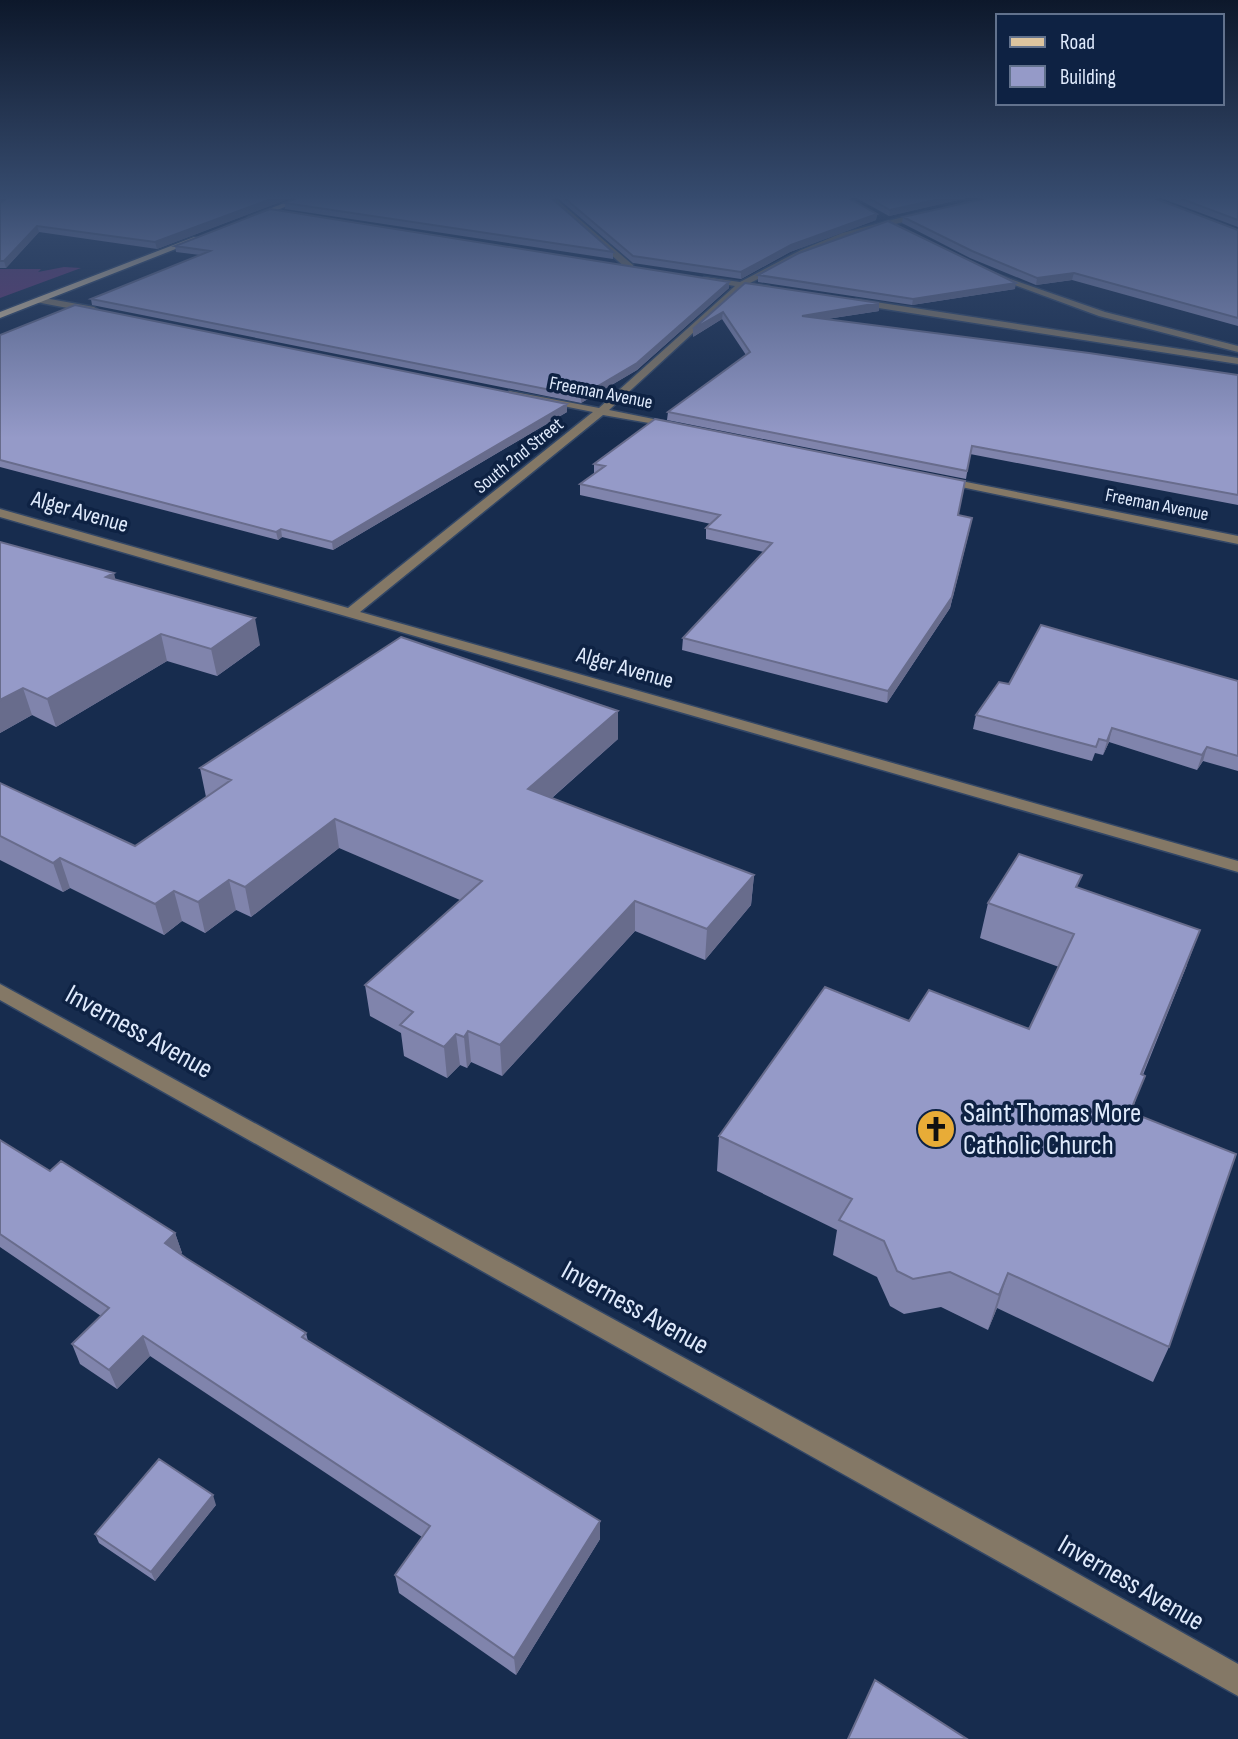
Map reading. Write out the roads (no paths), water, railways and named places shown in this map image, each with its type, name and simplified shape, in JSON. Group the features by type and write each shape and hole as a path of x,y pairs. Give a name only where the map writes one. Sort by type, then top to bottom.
{"main road":[{"path":"0,315 100,276"}],"street":[{"name":"South 2nd Street","path":"350,613 601,411 742,284 757,276"},
{"path":"1000,276 1102,314 1238,349"},
{"path":"692,277 783,291"},
{"path":"39,300 101,311"},
{"path":"851,301 1238,361"},
{"name":"Freeman Avenue","path":"506,392 682,428"},
{"name":"Freeman Avenue","path":"926,477 1238,540"},
{"name":"Alger Avenue","path":"0,513 1238,867"},
{"name":"Inverness Avenue","path":"0,991 1024,1559 1238,1681"}],"place":[{"name":"Saint Thomas More Catholic Church","path":"936,1129"}]}
